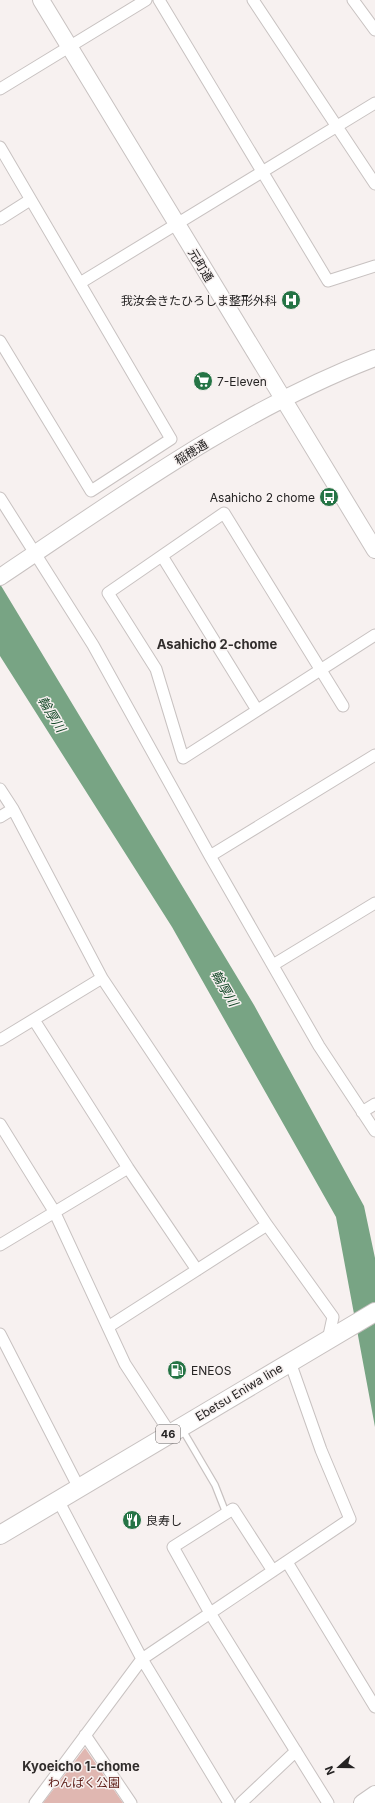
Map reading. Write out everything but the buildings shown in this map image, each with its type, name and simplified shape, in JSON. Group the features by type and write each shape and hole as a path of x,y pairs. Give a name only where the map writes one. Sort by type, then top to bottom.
{"main road":[{"name":"Ebetsu Eniwa line","path":"0,1535 375,1312"}],"street":[{"name":"元町通","path":"41,0 375,550"},
{"path":"0,89 146,0"},
{"path":"159,0 328,281 375,266"},
{"path":"253,0 375,184"},
{"path":"353,0 375,30"},
{"path":"80,283 375,103"},
{"path":"0,147 172,439 91,491 0,341"},
{"path":"0,219 30,200"},
{"name":"稲穂通","path":"0,577 190,452 282,399 348,368 375,358"},
{"path":"0,498 93,644 210,856 319,1046 375,1132"},
{"path":"343,706 321,669 224,513 108,593 156,669 183,758 321,669 375,635"},
{"path":"162,556 258,710"},
{"path":"210,856 375,756"},
{"path":"0,789 13,809 102,978 267,1225 333,1317 332,1338"},
{"path":"0,817 13,809"},
{"path":"273,965 375,903"},
{"path":"0,1040 102,978"},
{"path":"34,1020 128,1168 197,1270"},
{"path":"362,1112 375,1104"},
{"path":"0,1124 54,1211 125,1364 176,1430"},
{"path":"0,1245 54,1211 128,1168"},
{"path":"108,1326 267,1225"},
{"path":"0,1334 79,1488"},
{"path":"35,1803 142,1659 350,1519 321,1450 290,1362"},
{"path":"58,1500 142,1659 229,1803"},
{"path":"273,1571 233,1509 173,1548 210,1613 328,1803"},
{"path":"287,1562 375,1707"},
{"path":"85,1735 131,1803"},
{"path":"241,1803 296,1751"},
{"path":"362,1803 375,1794"}],"lane":[{"path":"176,1430 215,1485 226,1514"}],"green space":[{"name":"わんぱく公園","path":"85,1748 123,1803 43,1803"}],"water":[{"name":"輪厚川","path":"0,584 254,1005 364,1206 375,1258 375,1427 336,1217 172,927 0,656"}],"place":[{"name":"我汝会きたひろしま整形外科","path":"291,300"},
{"name":"7-Eleven","path":"203,381"},
{"name":"Asahicho 2 chome","path":"329,497"},
{"name":"ENEOS","path":"177,1370"},
{"name":"良寿し","path":"132,1520"}],"district":[{"name":"Asahicho 2-chome","path":"217,644"},
{"name":"Kyoeicho 1-chome","path":"81,1766"}]}
